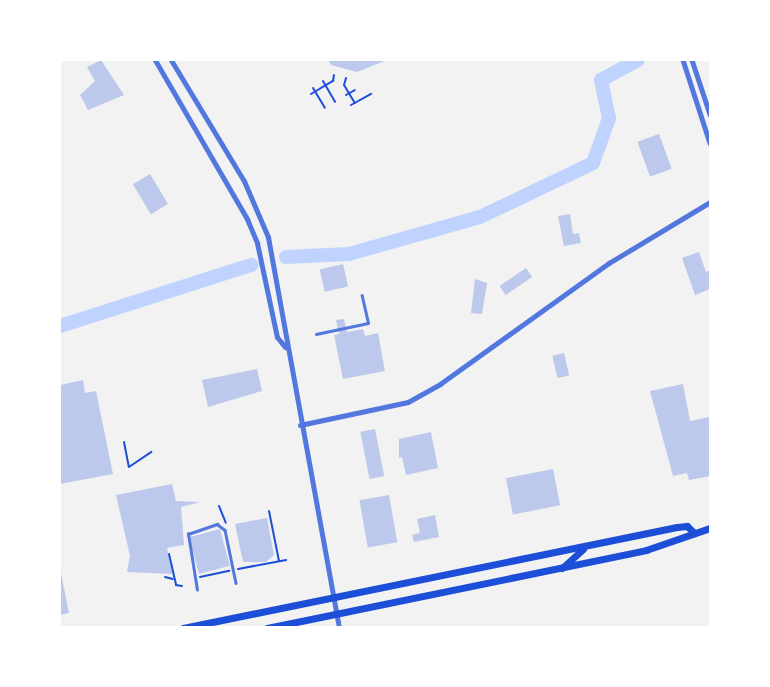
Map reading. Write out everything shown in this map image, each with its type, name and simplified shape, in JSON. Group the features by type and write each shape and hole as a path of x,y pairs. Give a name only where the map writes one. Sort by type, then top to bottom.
{"main road":[{"path":"183,628 677,527 687,526 694,533"},
{"path":"267,628 562,568 677,542 710,528"},
{"path":"562,568 590,546"}],"street":[{"path":"155,60 252,231 277,337 285,346"},
{"path":"171,60 259,210 288,335 285,346 339,628"},
{"path":"683,60 710,143"},
{"path":"692,60 710,114"},
{"path":"689,83 699,81"},
{"path":"187,113 199,106"},
{"path":"299,425 408,402 440,384 609,264 710,202"}],"lane":[{"path":"316,334 368,323 362,296"},
{"path":"197,590 188,534 191,530 217,524 225,530 236,583"}],"path":[{"path":"311,94 326,86 334,75"},
{"path":"346,78 347,94 353,104 371,94"},
{"path":"323,81 335,102"},
{"path":"313,88 325,108"},
{"path":"347,94 355,90"},
{"path":"124,442 129,467 151,452"},
{"path":"269,511 279,562"},
{"path":"169,554 174,580"},
{"path":"237,569 286,560"},
{"path":"199,577 231,571"},
{"path":"165,577 182,586"}],"building":[{"path":"101,60 124,95 88,110 80,95 95,81 87,67"},
{"path":"328,60 387,60 357,72 331,65"},
{"path":"659,134 672,169 650,177 637,142"},
{"path":"150,174 168,204 151,214 133,184"},
{"path":"570,214 573,234 579,233 581,243 564,246 558,216"},
{"path":"699,252 706,272 710,270 710,289 695,295 682,258"},
{"path":"343,264 348,286 325,292 320,269"},
{"path":"526,268 532,277 506,295 499,286"},
{"path":"475,279 487,283 482,314 471,313"},
{"path":"344,319 347,332 363,329 365,336 378,333 385,371 343,379 334,335 339,334 336,320"},
{"path":"564,353 569,375 557,378 552,356"},
{"path":"257,369 262,391 208,407 202,380"},
{"path":"83,380 85,393 96,391 113,474 60,484 60,385"},
{"path":"683,384 690,421 709,417 710,426 710,476 689,480 687,473 673,476 650,391"},
{"path":"375,429 384,476 369,479 360,432"},
{"path":"431,432 438,468 406,475 402,457 399,458 399,439"},
{"path":"553,469 560,505 513,514 506,478"},
{"path":"172,484 176,501 200,502 181,507 184,545 167,548 173,574 127,572 130,556 116,495"},
{"path":"389,495 397,542 368,547 359,500"},
{"path":"435,515 439,537 414,542 412,535 420,533 417,519"},
{"path":"267,518 274,555 266,562 243,562 235,524"},
{"path":"220,529 230,566 199,574 189,537"},
{"path":"60,568 69,613 60,615"}],"waterway":[{"path":"286,257 349,254 480,217 593,163 609,118 601,80 638,60"},
{"path":"60,326 251,265"}]}
